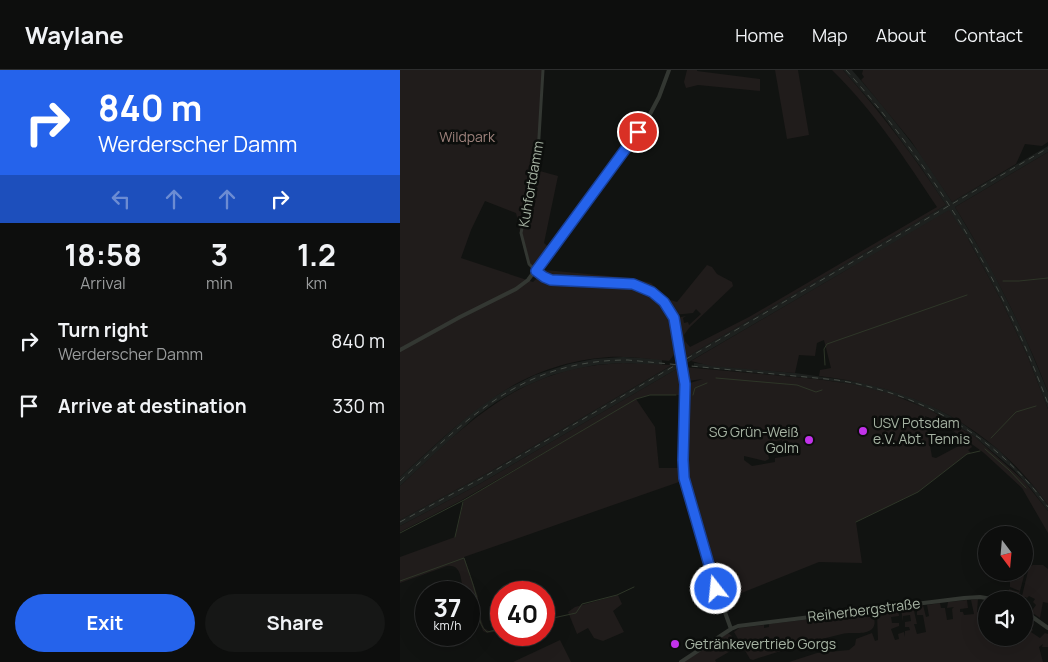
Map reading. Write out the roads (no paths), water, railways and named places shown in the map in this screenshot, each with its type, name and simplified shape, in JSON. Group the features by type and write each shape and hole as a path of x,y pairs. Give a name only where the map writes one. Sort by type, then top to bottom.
{"street":[{"name":"Kuhfortdamm","path":"536,271 529,264 521,234 538,154 543,70"},
{"path":"400,350 525,283 536,271 648,118 659,97 669,70"},
{"path":"536,271 551,280 620,282 642,286 659,297 672,314 676,327 685,384 684,478 713,579 731,628 681,662"},
{"name":"Reiherbergstraße","path":"731,628 978,597"},
{"path":"1033,617 1048,628"}],"waterway":[{"path":"1003,281 1048,278"},
{"path":"825,365 824,349 827,344 967,295"},
{"path":"716,378 797,385 816,392 822,390"},
{"path":"693,395 695,388 707,383"},
{"path":"400,533 464,500 636,399 650,395 676,395"},
{"path":"991,438 1016,412 1036,406"},
{"path":"985,449 1026,488"},
{"path":"856,522 918,492 967,454 980,451"},
{"path":"455,537 463,502"},
{"path":"400,581 464,558 477,599 481,624 487,632 490,631"},
{"path":"555,618 576,613 582,604 617,595 634,587"}],"railway":[{"path":"846,70 908,146 937,186 963,228 988,270 1010,314 1048,404"},
{"path":"400,522 482,478 1048,148"},
{"path":"400,481 451,434 476,414 502,396 529,381 558,370 591,362 628,360 837,380 899,396 956,422 982,440 1028,482 1048,507"}],"place":[{"name":"USV Potsdam e.V. Abt. Tennis","path":"863,431"},
{"name":"SG Grün-Weiß Golm","path":"809,440"},
{"name":"Getränkevertrieb Gorgs","path":"675,644"}],"park label":[{"name":"Wildpark","path":"467,137"}]}
